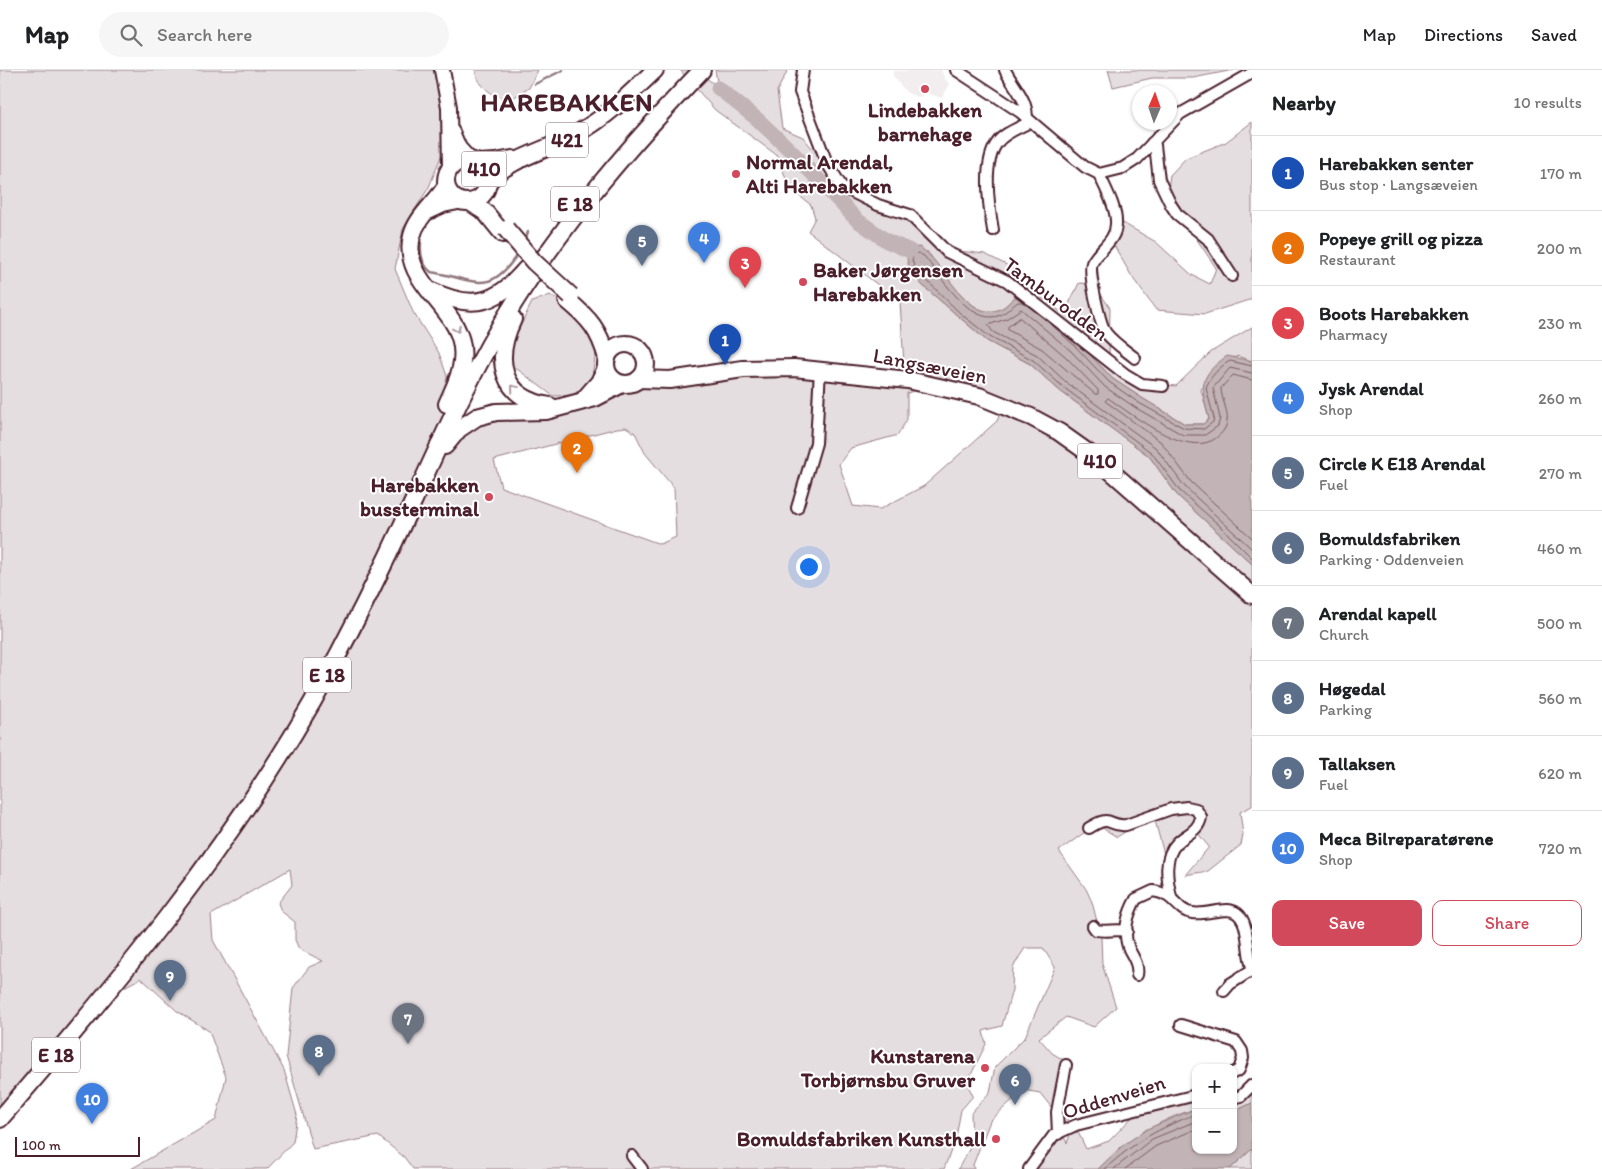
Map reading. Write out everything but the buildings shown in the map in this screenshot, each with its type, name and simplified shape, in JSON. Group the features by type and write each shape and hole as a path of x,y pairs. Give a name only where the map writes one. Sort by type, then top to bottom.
{"main road":[{"path":"442,70 448,97 450,169"},
{"name":"421","path":"487,187 511,165 561,143 588,128 637,84 649,70"},
{"name":"421","path":"474,162 496,162 514,158 560,139 594,119 655,70"},
{"name":"E 18","path":"433,437 491,330 588,187 677,91 693,70"},
{"name":"E 18","path":"677,91 702,70"},
{"path":"450,126 459,148 474,162"},
{"name":"410","path":"505,231 490,205 486,172 474,162 458,162 450,169 446,179 446,186 450,194 485,212 594,326 601,339 606,363 612,378 622,384 630,384 639,379"},
{"name":"E 18","path":"0,1103 177,891 230,817 269,758 358,599 433,437 460,373 463,348 457,326 415,270 411,254 412,235 424,214 446,186"},
{"name":"410","path":"464,201 480,198 487,187"},
{"path":"424,214 443,204 464,201"},
{"name":"E 18","path":"429,290 458,302 479,302 491,299 501,294 514,283 546,250"},
{"name":"E 18","path":"546,250 507,332 502,358 506,377 517,393 536,404 557,407"},
{"name":"E 18","path":"0,1119 184,898 237,821 311,704 339,654 413,502 440,441 484,355 546,250"},
{"name":"410","path":"569,298 622,344 637,348 646,360"},
{"path":"584,400 599,382 612,349 622,344"},
{"path":"639,379 645,370 646,360"},
{"name":"Langsæveien","path":"646,360 683,377"},
{"name":"Langsæveien","path":"639,379 670,380 758,368 820,369 914,381 956,389 997,402 1059,432 1120,477 1252,595"},
{"name":"E 18","path":"413,502 450,438 468,422 496,412 546,411 595,398 622,384"}],"street":[{"name":"Tamburodden","path":"803,70 800,92 827,163 842,187 878,205 910,215 947,252 1007,281 1126,374 1142,384 1163,386"},
{"path":"956,70 1085,167 1099,174 1123,168 1152,143 1180,114 1252,73"},
{"path":"1004,70 1024,98 1026,121"},
{"path":"993,230 988,195 992,152 998,141 1026,121"},
{"path":"1152,143 1155,145 1159,180 1171,205 1177,214 1208,239 1232,276"},
{"name":"Tamburodden","path":"1099,174 1116,218 1116,226 1112,237 1092,263 1093,284 1104,331 1112,340 1135,358"},
{"path":"797,508 816,443 820,369"},
{"path":"1089,828 1109,820 1121,826 1126,825 1180,807 1196,809 1201,817 1198,825 1176,844 1170,856 1168,871 1172,897 1181,907 1192,913 1228,910 1237,912 1245,918 1250,929 1250,959 1252,968 1230,984 1224,991"},
{"path":"1137,975 1137,965 1128,946 1127,931 1127,920 1136,899 1153,892 1172,897"},
{"path":"1093,926 1096,930 1101,931 1116,929 1127,931"},
{"path":"1181,1025 1236,1042 1242,1051 1243,1058 1237,1071"},
{"path":"1058,1134 1057,1112 1066,1065"},
{"path":"1237,1097 1241,1096 1252,1085"},
{"name":"Oddenveien","path":"1029,1169 1050,1140 1058,1134 1100,1118 1192,1096"},
{"path":"632,1156 642,1169"}],"shaded area":[{"path":"0,70 434,70 441,92 447,141 429,187 403,229 395,269 413,312 439,353 447,376 447,424 492,417 572,414 608,394 648,381 780,375 905,380 900,302 808,231 815,218 811,205 789,188 778,156 715,110 680,70 696,70 718,87 715,70 788,70 777,91 782,128 803,137 825,164 863,197 910,213 942,249 985,254 1022,273 1034,292 1064,314 1079,283 1094,284 1110,308 1109,359 1140,382 1176,386 1211,352 1252,327 1252,361 1237,356 1201,389 1209,419 1203,424 1185,424 1113,379 1079,343 1015,297 999,310 992,312 983,311 974,306 956,289 927,251 922,285 987,341 1030,364 1060,391 1149,456 1177,495 1252,564 1252,806 1240,812 1243,835 1241,845 1208,871 1185,875 1209,847 1196,831 1184,839 1171,862 1165,858 1154,817 1142,821 1117,837 1096,824 1059,851 1086,889 1092,902 1101,937 1102,964 1116,1007 1094,1027 1066,1017 1039,1038 1052,1053 1072,1065 1062,1100 1071,1132 1040,1093 1023,1090 990,1121 973,1165 974,1169 958,1169 972,1144 971,1113 990,1092 995,1067 1025,1037 1055,967 1043,948 1025,948 1013,967 1012,990 1002,1026 983,1031 986,1044 967,1083 973,1096 961,1110 956,1137 944,1169 413,1169 404,1157 378,1136 313,1149 286,1056 293,988 309,967 323,961 299,949 295,940 295,922 281,911 278,903 292,885 290,869 211,915 213,940 284,1070 297,1115 293,1142 267,1169 131,1169 216,1120 226,1077 209,1031 177,1011 141,978 104,998 0,1119","holes":["928,387 1004,403 997,421 924,486 880,509 853,506 839,464 851,448 898,435 907,419 907,393","626,427 635,433 645,453 674,488 676,537 660,544 501,487 494,460"]},
{"path":"475,70 538,70 529,88 511,99 493,94 483,86"},
{"name":"Lindebakken barnehage","path":"941,70 945,79 950,84 942,98 929,94 918,97 907,93 893,76 893,71"},
{"path":"1108,70 1234,70 1193,78 1152,78 1113,87"},
{"path":"1252,122 1252,299 1205,314 1156,310 1132,277 1107,233 1116,219 1156,242 1192,275 1210,284 1216,268 1167,195 1170,175 1186,158 1226,142"},
{"path":"550,295 572,309 598,341 591,381 573,395 553,396 513,366 511,346 532,302"},
{"path":"1252,1077 1252,1103 1237,1110 1237,1092 1241,1092"},
{"path":"1192,1095 1192,1110 1168,1119 1143,1133 1098,1169 1034,1169 1057,1139 1063,1135 1067,1143 1071,1132 1078,1132 1086,1149 1109,1141 1144,1105"},
{"path":"1252,1149 1252,1169 1230,1169"}],"water":[{"path":"919,247 928,254 966,299 976,307 988,311 1000,309 1015,297 1024,297 1079,343 1113,379 1185,424 1203,424 1209,419 1204,399 1204,384 1210,370 1217,363 1227,356 1252,361 1252,564 1177,495 1149,456 1060,391 1030,364 987,341 922,285 910,271 907,259 910,248"},
{"path":"1252,1103 1252,1149 1230,1169 1098,1169 1122,1146 1147,1129 1192,1110 1192,1154 1237,1154 1237,1110"}],"waterway":[{"path":"535,84 563,70"},
{"path":"718,88 757,119 791,151 857,220 887,241 910,251"},
{"path":"524,242 528,232"},
{"path":"421,243 422,259 431,272 469,281 489,281 498,276 508,267 518,253"}],"place":[{"name":"Lindebakken barnehage","path":"925,89"},
{"name":"Normal Arendal, Alti Harebakken","path":"736,174"},
{"name":"Jysk Arendal","path":"704,263"},
{"name":"Circle K E18 Arendal","path":"642,266"},
{"name":"Baker Jørgensen Harebakken","path":"803,282"},
{"name":"Boots Harebakken","path":"745,288"},
{"name":"Harebakken senter","path":"725,365"},
{"name":"Popeye grill og pizza","path":"577,473"},
{"name":"Harebakken bussterminal","path":"489,497"},
{"name":"Tallaksen","path":"170,1001"},
{"name":"Arendal kapell","path":"408,1044"},
{"name":"Kunstarena Torbjørnsbu Gruver","path":"985,1068"},
{"name":"Høgedal","path":"319,1076"},
{"name":"Bomuldsfabriken","path":"1015,1105"},
{"name":"Meca Bilreparatørene","path":"92,1124"},
{"name":"Bomuldsfabriken Kunsthall","path":"996,1139"}],"district":[{"name":"HAREBAKKEN","path":"567,102"}]}
